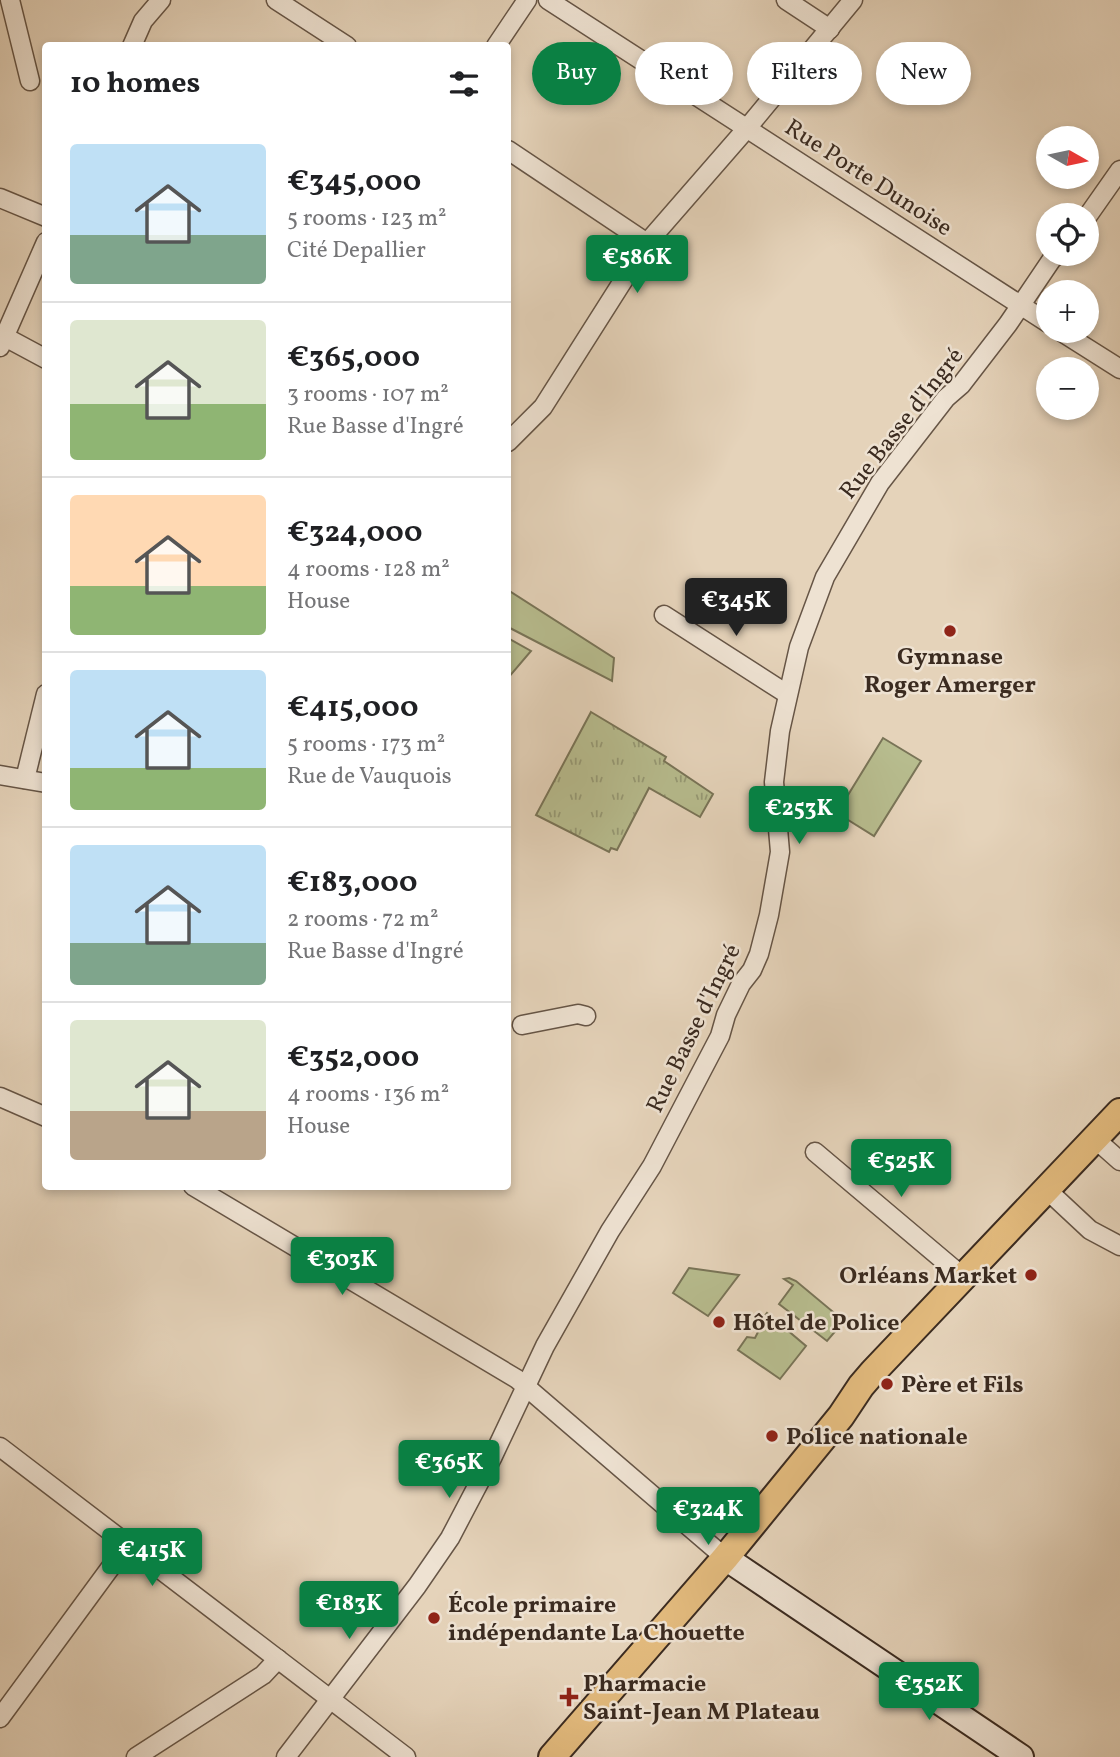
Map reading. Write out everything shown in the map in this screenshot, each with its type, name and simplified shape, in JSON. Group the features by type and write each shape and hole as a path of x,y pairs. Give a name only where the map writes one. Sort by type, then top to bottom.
{"main road":[{"path":"726,1551 830,1411 861,1385 1120,1112"},
{"path":"552,1757 627,1668 647,1635 726,1551 841,1416 861,1385"},
{"path":"726,1551 1016,1756"}],"street":[{"path":"10,0 30,81"},
{"path":"134,42 143,21 161,0"},
{"path":"276,0 341,42"},
{"path":"499,42 527,0"},
{"name":"Rue Porte Dunoise","path":"548,0 1036,316"},
{"path":"786,0 830,29"},
{"path":"511,439 543,407 647,243 853,0"},
{"path":"511,151 647,243"},
{"path":"1096,203 1120,170"},
{"path":"0,198 42,215"},
{"path":"42,251 2,342 42,357"},
{"name":"Rue Basse d'Ingré","path":"286,1757 417,1586 450,1538 493,1457 545,1346 610,1231 652,1166 720,1036 726,1015 759,954 769,915 780,852 775,782 780,731 799,648 825,577 880,483 946,398 961,385 1047,266"},
{"path":"1079,343 1120,369"},
{"path":"664,614 788,694"},
{"path":"24,779 42,709"},
{"path":"0,775 42,782"},
{"path":"522,1025 578,1014 586,1016"},
{"path":"0,1097 42,1116"},
{"path":"1096,1137 1120,1161"},
{"path":"815,1152 962,1276"},
{"path":"1046,1189 1090,1230 1120,1246"},
{"path":"200,1190 510,1375 726,1551"},
{"path":"0,1447 406,1757"},
{"path":"0,1718 127,1545"},
{"path":"135,1757 263,1675 278,1659"}],"green space":[{"path":"511,592 614,658 612,681 511,629"},
{"path":"511,640 531,651 511,674"},
{"path":"591,712 666,757 664,761 713,794 700,817 649,788 617,850 611,848 609,852 536,815"},
{"path":"883,738 921,761 874,836 837,813"},
{"path":"689,1268 739,1275 708,1316 673,1293"},
{"path":"789,1278 844,1321 827,1341 779,1304 793,1285 784,1279"},
{"path":"767,1313 806,1346 780,1379 738,1350 747,1337 755,1338 758,1324"}],"place":[{"name":"Gymnase Roger Amerger","path":"950,631"},
{"name":"Orléans Market","path":"1031,1275"},
{"name":"Hôtel de Police","path":"719,1322"},
{"name":"Père et Fils","path":"887,1384"},
{"name":"Police nationale","path":"772,1436"},
{"name":"École primaire indépendante La Chouette","path":"434,1618"},
{"name":"Pharmacie Saint-Jean M Plateau","path":"569,1697"}]}
